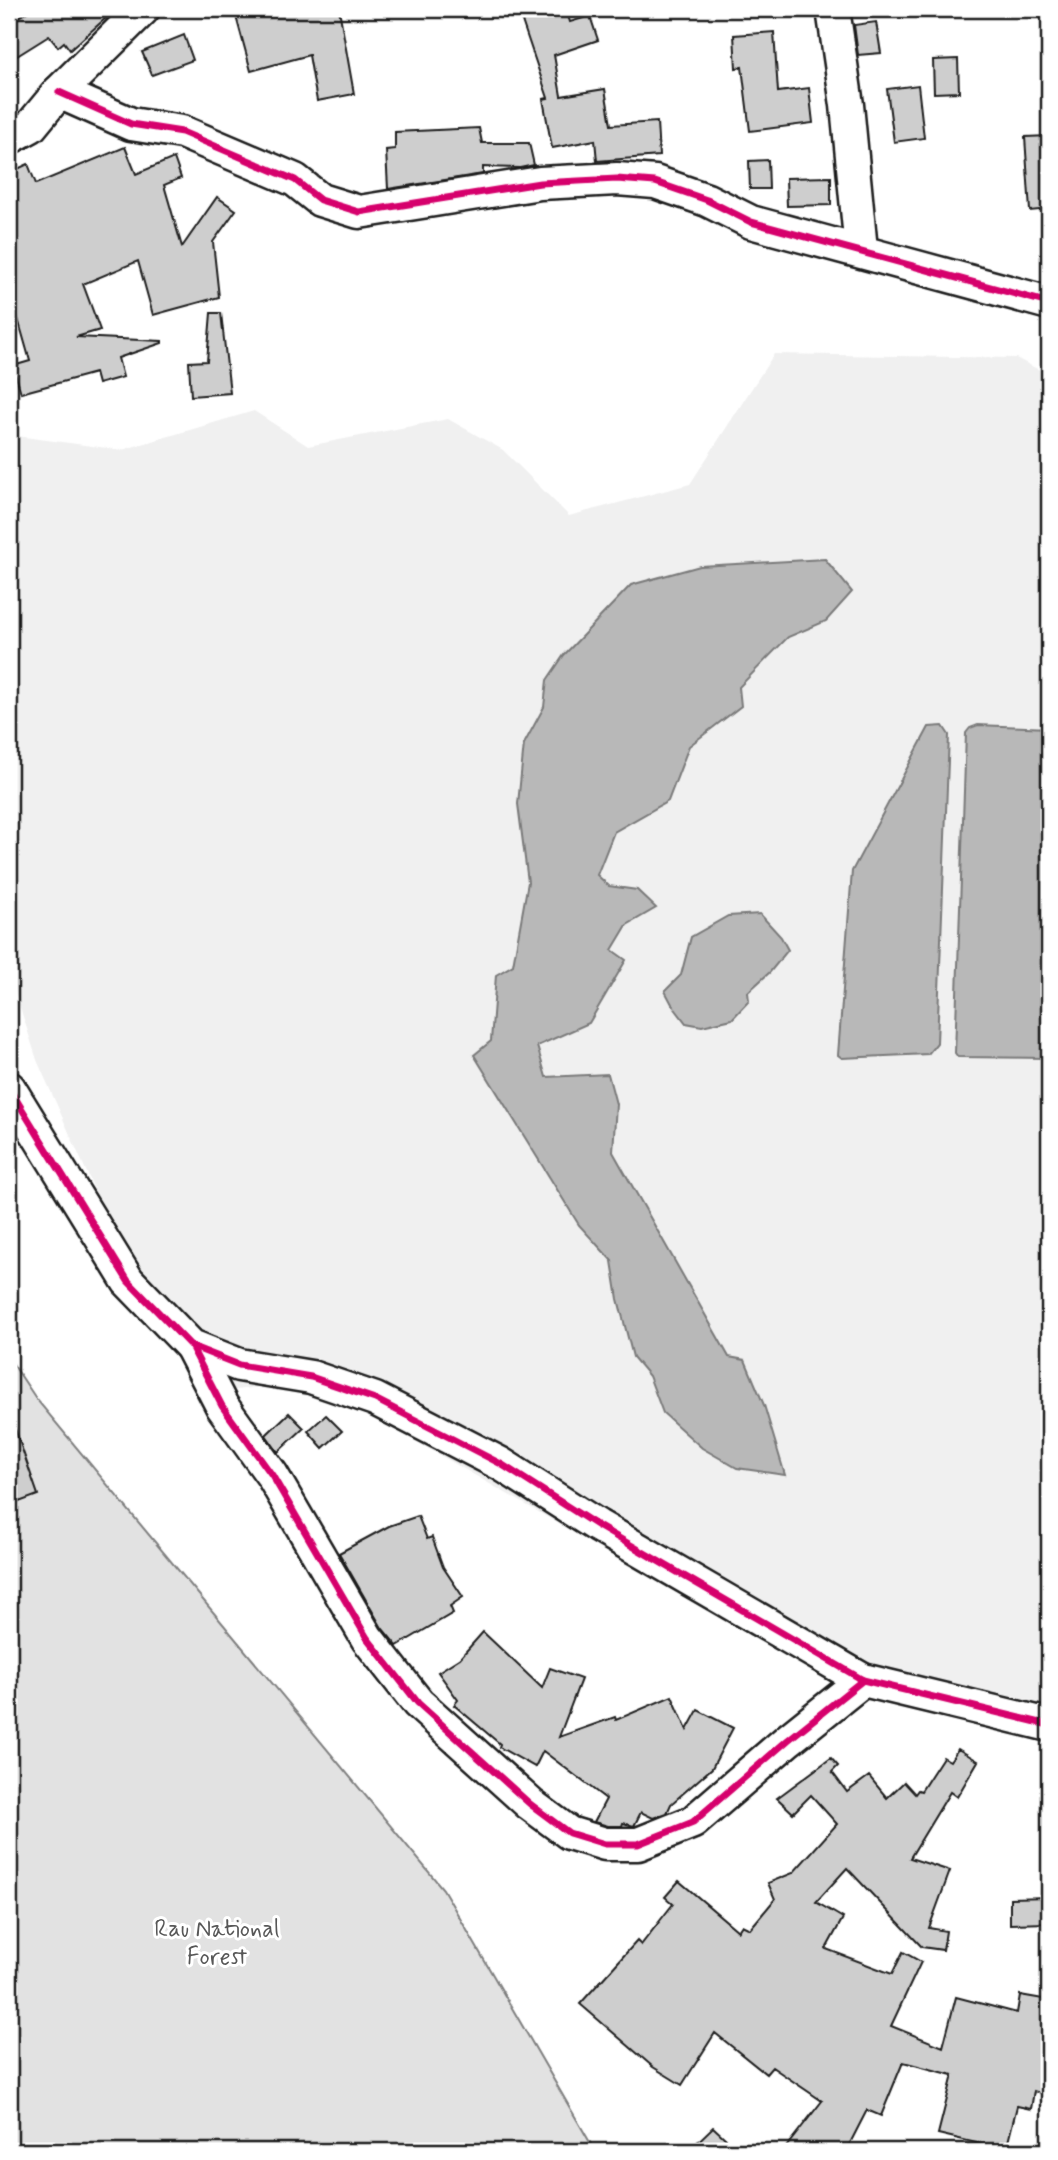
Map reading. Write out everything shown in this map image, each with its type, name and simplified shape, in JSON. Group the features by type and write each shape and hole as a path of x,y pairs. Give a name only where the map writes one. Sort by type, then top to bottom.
{"street":[{"path":"9,138 31,126 59,92 143,9"},
{"path":"833,9 848,105 862,250"},
{"path":"59,92 131,124 182,132 295,180 320,200 359,212 540,183 617,179 655,182 707,200 751,222 1049,303"},
{"path":"9,1088 128,1281 191,1346 222,1406 272,1475 367,1638 418,1703 530,1804 569,1833 605,1844 638,1844 693,1822 863,1680"},
{"path":"191,1346 239,1365 311,1377 375,1399 501,1464 609,1533 863,1680 1049,1725"}],"shaded area":[{"path":"774,354 1016,358 1049,375 1049,1720 858,1681 779,1632 639,1570 374,1417 271,1385 215,1393 118,1243 37,1060 9,973 9,435 122,450 254,411 308,446 448,419 503,450 569,516 690,484"},
{"path":"825,559 852,592 826,621 788,637 739,687 741,706 689,746 668,801 614,832 597,875 609,886 637,890 656,908 627,925 612,950 626,960 589,1023 537,1046 546,1077 608,1074 616,1104 613,1152 729,1357 745,1360 764,1405 785,1475 737,1468 702,1448 663,1413 649,1376 633,1357 618,1299 612,1261 579,1225 474,1055 491,1041 496,975 513,965 528,882 518,804 524,744 544,707 547,680 564,655 631,585 700,566"},
{"path":"978,725 1049,728 1047,1058 958,1057 955,1053 966,733"},
{"path":"943,726 949,735 937,1043 928,1054 842,1058 838,1055 852,871 929,727"},
{"path":"760,914 781,937 788,950 770,972 748,992 749,1001 732,1019 702,1026 686,1023 665,991 681,975 691,937 728,916"}],"green space":[{"name":"Rau National Forest","path":"9,1358 37,1400 443,1889 595,2151 9,2151"}],"building":[{"path":"32,9 116,9 70,50 64,42 58,47 49,36 9,61 9,23"},
{"path":"234,9 339,9 354,94 317,101 309,55 251,71"},
{"path":"538,9 566,9 570,22 590,16 598,40 554,55 561,96 605,89 611,125 657,122 659,156 597,161 595,140 552,148 543,99 548,98 520,15"},
{"path":"876,22 881,53 858,55 854,25"},
{"path":"774,32 778,92 809,88 813,123 750,131 742,67 736,68 734,35"},
{"path":"184,35 193,60 152,75 142,52"},
{"path":"958,59 959,92 934,93 933,60"},
{"path":"918,85 924,138 894,142 887,89"},
{"path":"479,128 482,143 529,143 534,165 520,168 483,167 483,174 388,189 386,150 395,149 395,132"},
{"path":"1049,136 1049,209 1030,211 1025,137"},
{"path":"125,147 136,174 174,158 181,178 164,185 182,247 217,197 236,210 213,242 219,297 153,315 138,261 83,284 100,330 76,337 162,343 118,358 123,377 98,384 95,373 21,393 13,366 30,361 9,287 9,173 28,164 36,184"},
{"path":"768,160 769,189 750,189 749,161"},
{"path":"831,177 831,205 787,206 786,178"},
{"path":"211,313 221,313 230,393 191,396 189,362 207,361"},
{"path":"289,1413 304,1428 278,1452 266,1435"},
{"path":"326,1415 342,1431 323,1448 308,1431"},
{"path":"9,1420 12,1420 38,1495 19,1502 9,1476"},
{"path":"418,1516 427,1539 432,1537 443,1567 463,1597 450,1606 453,1613 397,1646 382,1628 339,1553 389,1526"},
{"path":"483,1632 542,1688 550,1668 581,1679 559,1737 615,1717 616,1720 672,1696 687,1730 698,1710 733,1728 712,1768 671,1804 667,1813 653,1818 641,1812 634,1826 623,1823 622,1826 608,1826 594,1822 606,1799 543,1751 535,1767 499,1747 500,1744 454,1705 458,1700 438,1672 460,1658"},
{"path":"958,1749 978,1761 957,1797 950,1792 910,1858 950,1871 929,1928 946,1931 943,1950 922,1947 847,1868 816,1902 843,1918 826,1949 892,1974 903,1952 921,1962 891,2026 943,2047 956,1997 1017,2013 1020,1995 1049,2000 1049,2096 1034,2091 1031,2109 1017,2106 1006,2150 938,2134 953,2075 903,2062 881,2116 867,2110 846,2151 783,2151 822,2101 772,2067 766,2074 715,2033 682,2085 653,2067 580,2004 637,1941 641,1945 673,1904 665,1897 679,1881 738,1931 742,1925 750,1929 775,1899 768,1883 793,1873 837,1824 811,1795 793,1813 777,1798 831,1758 838,1766 832,1772 847,1792 869,1776 887,1798 904,1782 915,1794 918,1790 921,1791 943,1757 950,1761"},
{"path":"1049,1897 1049,1923 1010,1924 1010,1898"},
{"path":"713,2127 739,2151 688,2151"}],"cycle path":[{"path":"59,92 131,124 182,132 295,180 320,200 359,212 540,183 617,179 655,182 707,200 751,222 1049,303"},
{"path":"9,1088 128,1281 191,1346 239,1365 311,1377 375,1399 501,1464 598,1526 863,1680 1049,1725"},
{"path":"191,1346 222,1406 272,1475 367,1638 418,1703 530,1804 569,1833 605,1844 638,1844 693,1822 863,1680"}]}
